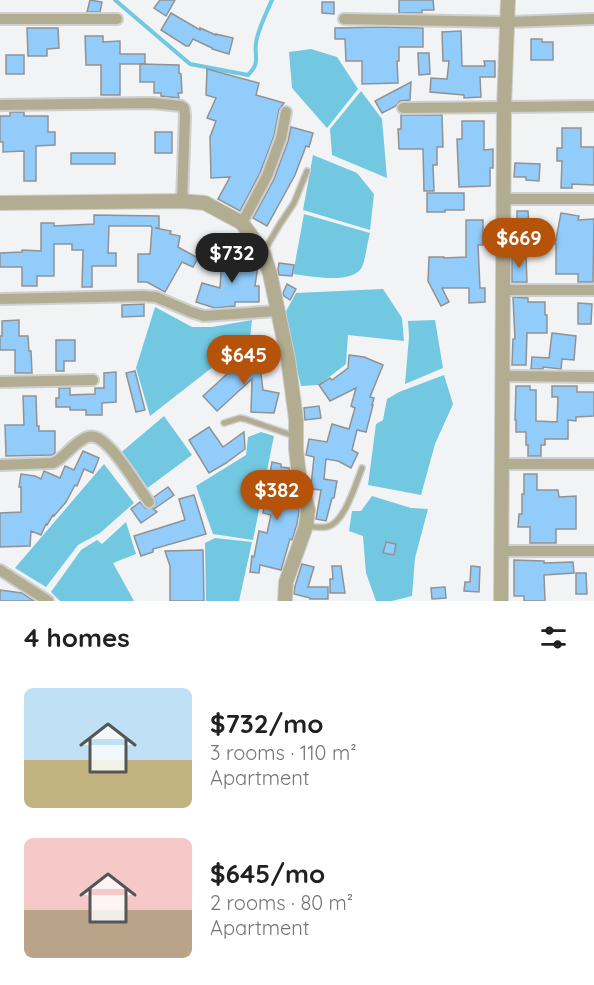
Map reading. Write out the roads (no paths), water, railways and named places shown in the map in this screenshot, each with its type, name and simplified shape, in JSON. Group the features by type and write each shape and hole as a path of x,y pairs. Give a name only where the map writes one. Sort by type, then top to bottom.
{"street":[{"path":"501,601 504,107 508,0"},
{"path":"0,19 117,19"},
{"path":"344,19 508,22 594,19"},
{"path":"0,105 152,103 181,106 184,108 185,116 182,201"},
{"path":"403,108 594,106"},
{"path":"242,223 267,176 281,138 286,112"},
{"path":"504,199 594,199"},
{"path":"0,203 182,201 205,203 242,223 263,252 270,274 288,359 296,419 299,475 308,510 306,526 286,582 285,601"},
{"path":"503,290 594,290"},
{"path":"0,298 156,297 204,316 277,310"},
{"path":"503,376 594,377"},
{"path":"0,382 93,380"},
{"path":"0,465 53,463 90,436 98,438 112,449 149,502"},
{"path":"502,464 594,464"},
{"path":"501,551 594,550"},
{"path":"0,570 48,601"}],"lane":[{"path":"263,252 294,203 307,171"},
{"path":"225,423 245,418 296,436"},
{"path":"306,526 325,528 334,525 343,513 362,468"}],"water":[{"path":"311,49 337,57 358,89 327,128 292,88 289,52"},
{"path":"361,91 382,119 387,178 332,155 330,129"},
{"path":"313,155 357,173 374,194 370,230 303,210"},
{"path":"304,214 370,233 362,267 357,273 341,278 293,274"},
{"path":"383,289 402,318 404,341 348,335 346,364 319,385 301,386 284,315 296,293"},
{"path":"155,307 192,327 212,327 252,320 250,338 150,416 136,368"},
{"path":"435,320 443,368 405,384 408,321"},
{"path":"444,375 453,404 435,444 421,495 368,485 376,424 383,420 387,399"},
{"path":"164,416 192,455 146,489 118,455"},
{"path":"261,432 274,436 253,540 213,534 196,486 246,455 248,437"},
{"path":"104,464 134,503 100,533 78,545 46,587 15,568"},
{"path":"372,496 411,508 428,509 415,558 412,596 392,601 376,601 366,573 363,536 349,531 352,511 361,511"},
{"path":"126,522 136,554 113,563 134,601 60,601 51,592 81,550 97,540 102,544"},
{"path":"215,538 252,542 239,601 206,601 205,543"}],"waterway":[{"path":"115,0 190,64 248,75 256,63 257,38 272,0"}]}
